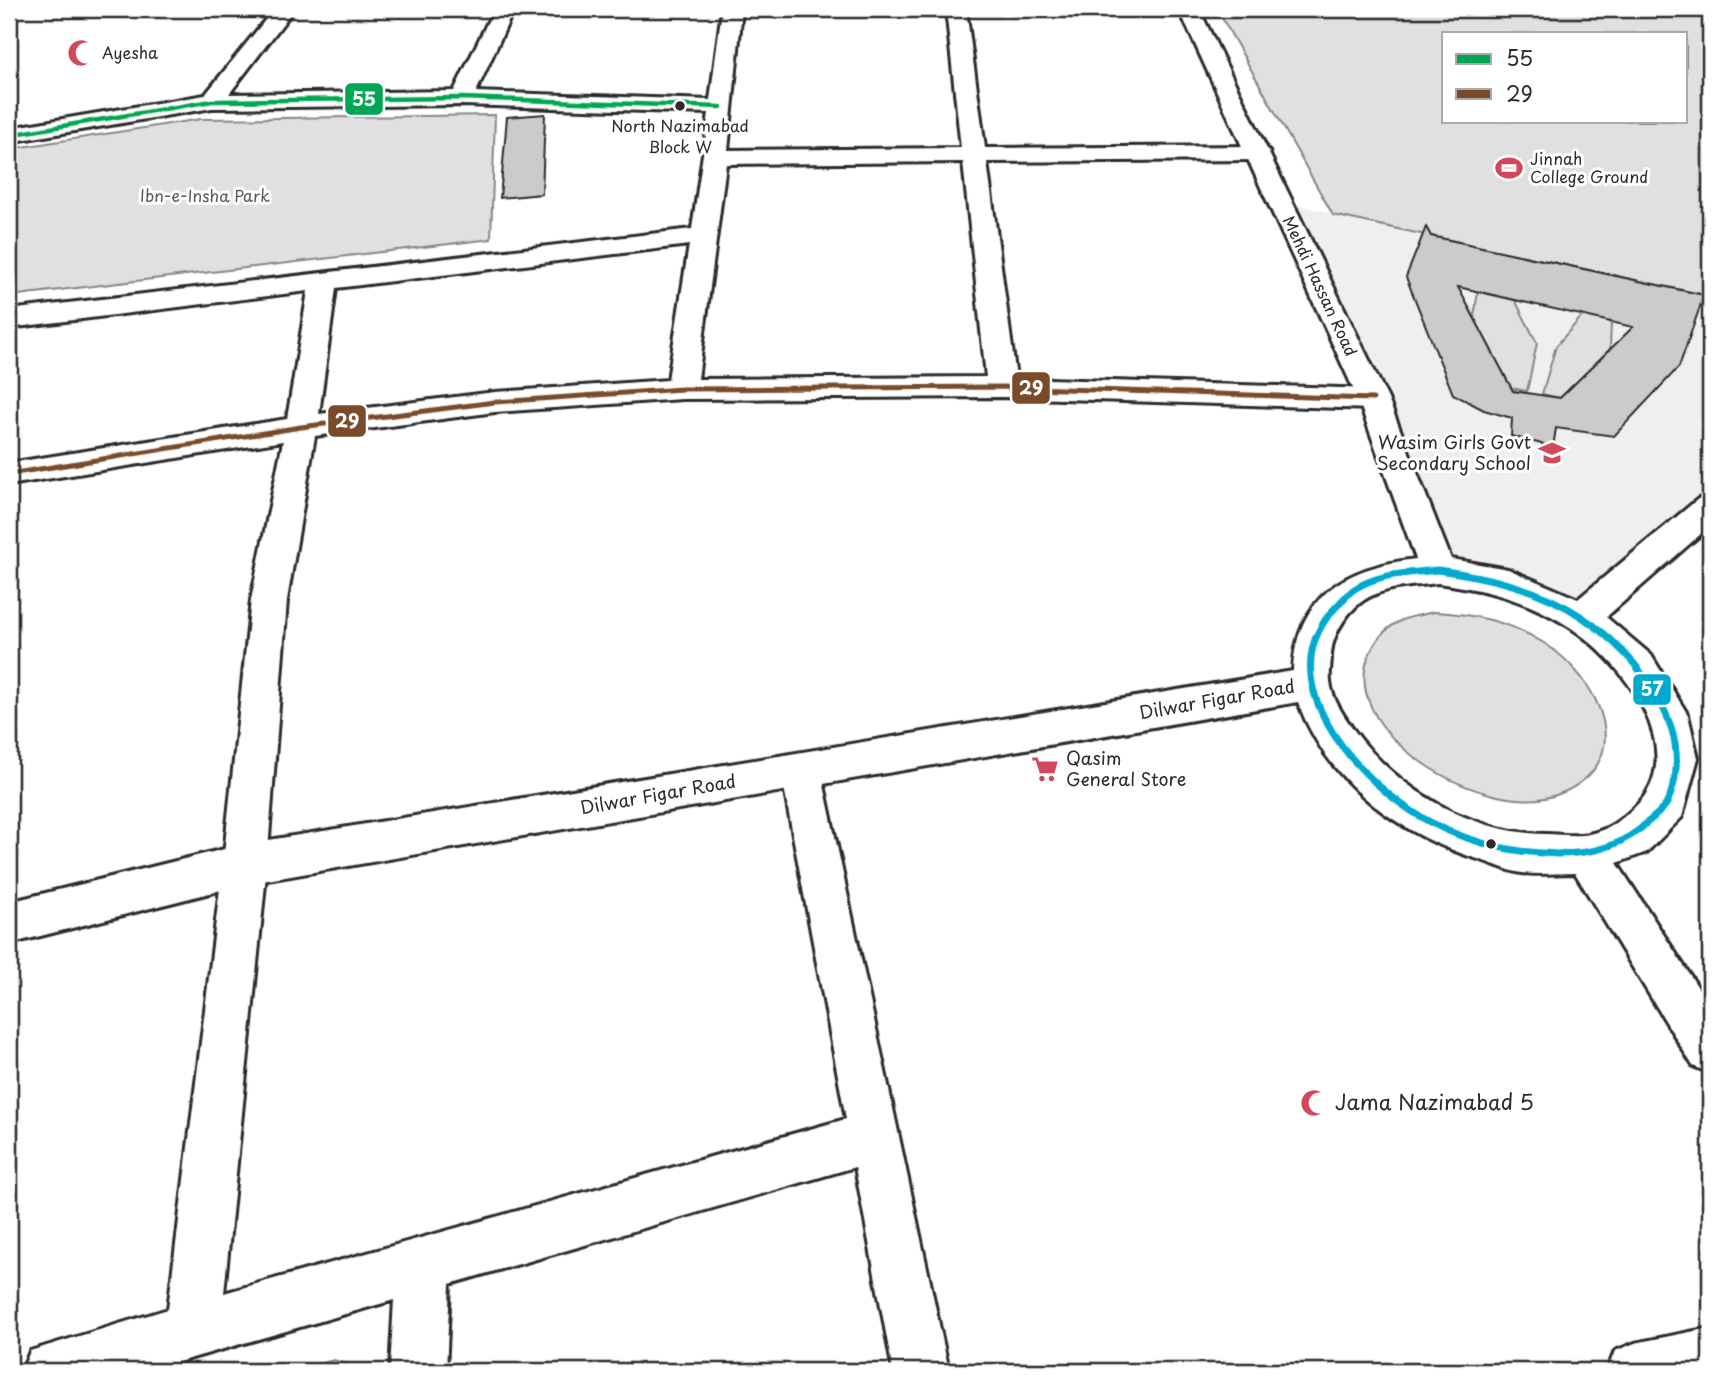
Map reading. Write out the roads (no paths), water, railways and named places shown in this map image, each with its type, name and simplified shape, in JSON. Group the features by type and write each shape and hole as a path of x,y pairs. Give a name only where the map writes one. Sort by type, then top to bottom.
{"street":[{"path":"212,101 284,9"},
{"path":"462,98 504,9"},
{"path":"682,389 715,157 732,9"},
{"path":"956,9 1002,387"},
{"name":"Mehdi Hassan Road","path":"1189,9 1373,399 1438,570"},
{"path":"9,135 212,101 462,98 721,107"},
{"path":"715,157 1258,153"},
{"path":"9,319 704,235"},
{"path":"194,1330 245,864 269,600 302,427 324,279"},
{"path":"9,474 302,427 495,402 682,389 1002,387 1373,399"},
{"path":"1582,617 1710,507"},
{"path":"1438,570 1495,579 1525,589 1582,617 1638,666 1668,715 1678,758 1667,804 1632,838 1587,854 1520,853 1451,832 1413,812 1358,768 1324,719 1311,684 1313,644 1325,618 1355,588 1386,576 1438,570"},
{"name":"Dilwar Figar Road","path":"9,923 245,864 1311,684"},
{"path":"801,771 921,1371"},
{"path":"1587,854 1710,1049"},
{"path":"50,1371 874,1136"},
{"path":"418,1371 424,1264"},
{"path":"1635,1371 1710,1356"}],"place":[{"name":"Ayesha","path":"81,53"},
{"name":"North Nazimabad Block W","path":"680,106"},
{"name":"Jinnah College Ground","path":"1509,168"},
{"name":"Wasim Girls Govt Secondary School","path":"1552,453"},
{"name":"Qasim General Store","path":"1045,769"},
{"name":"Jama Nazimabad 5","path":"1314,1103"}],"park label":[{"name":"Ibn-e-Insha Park","path":"205,196"}]}
